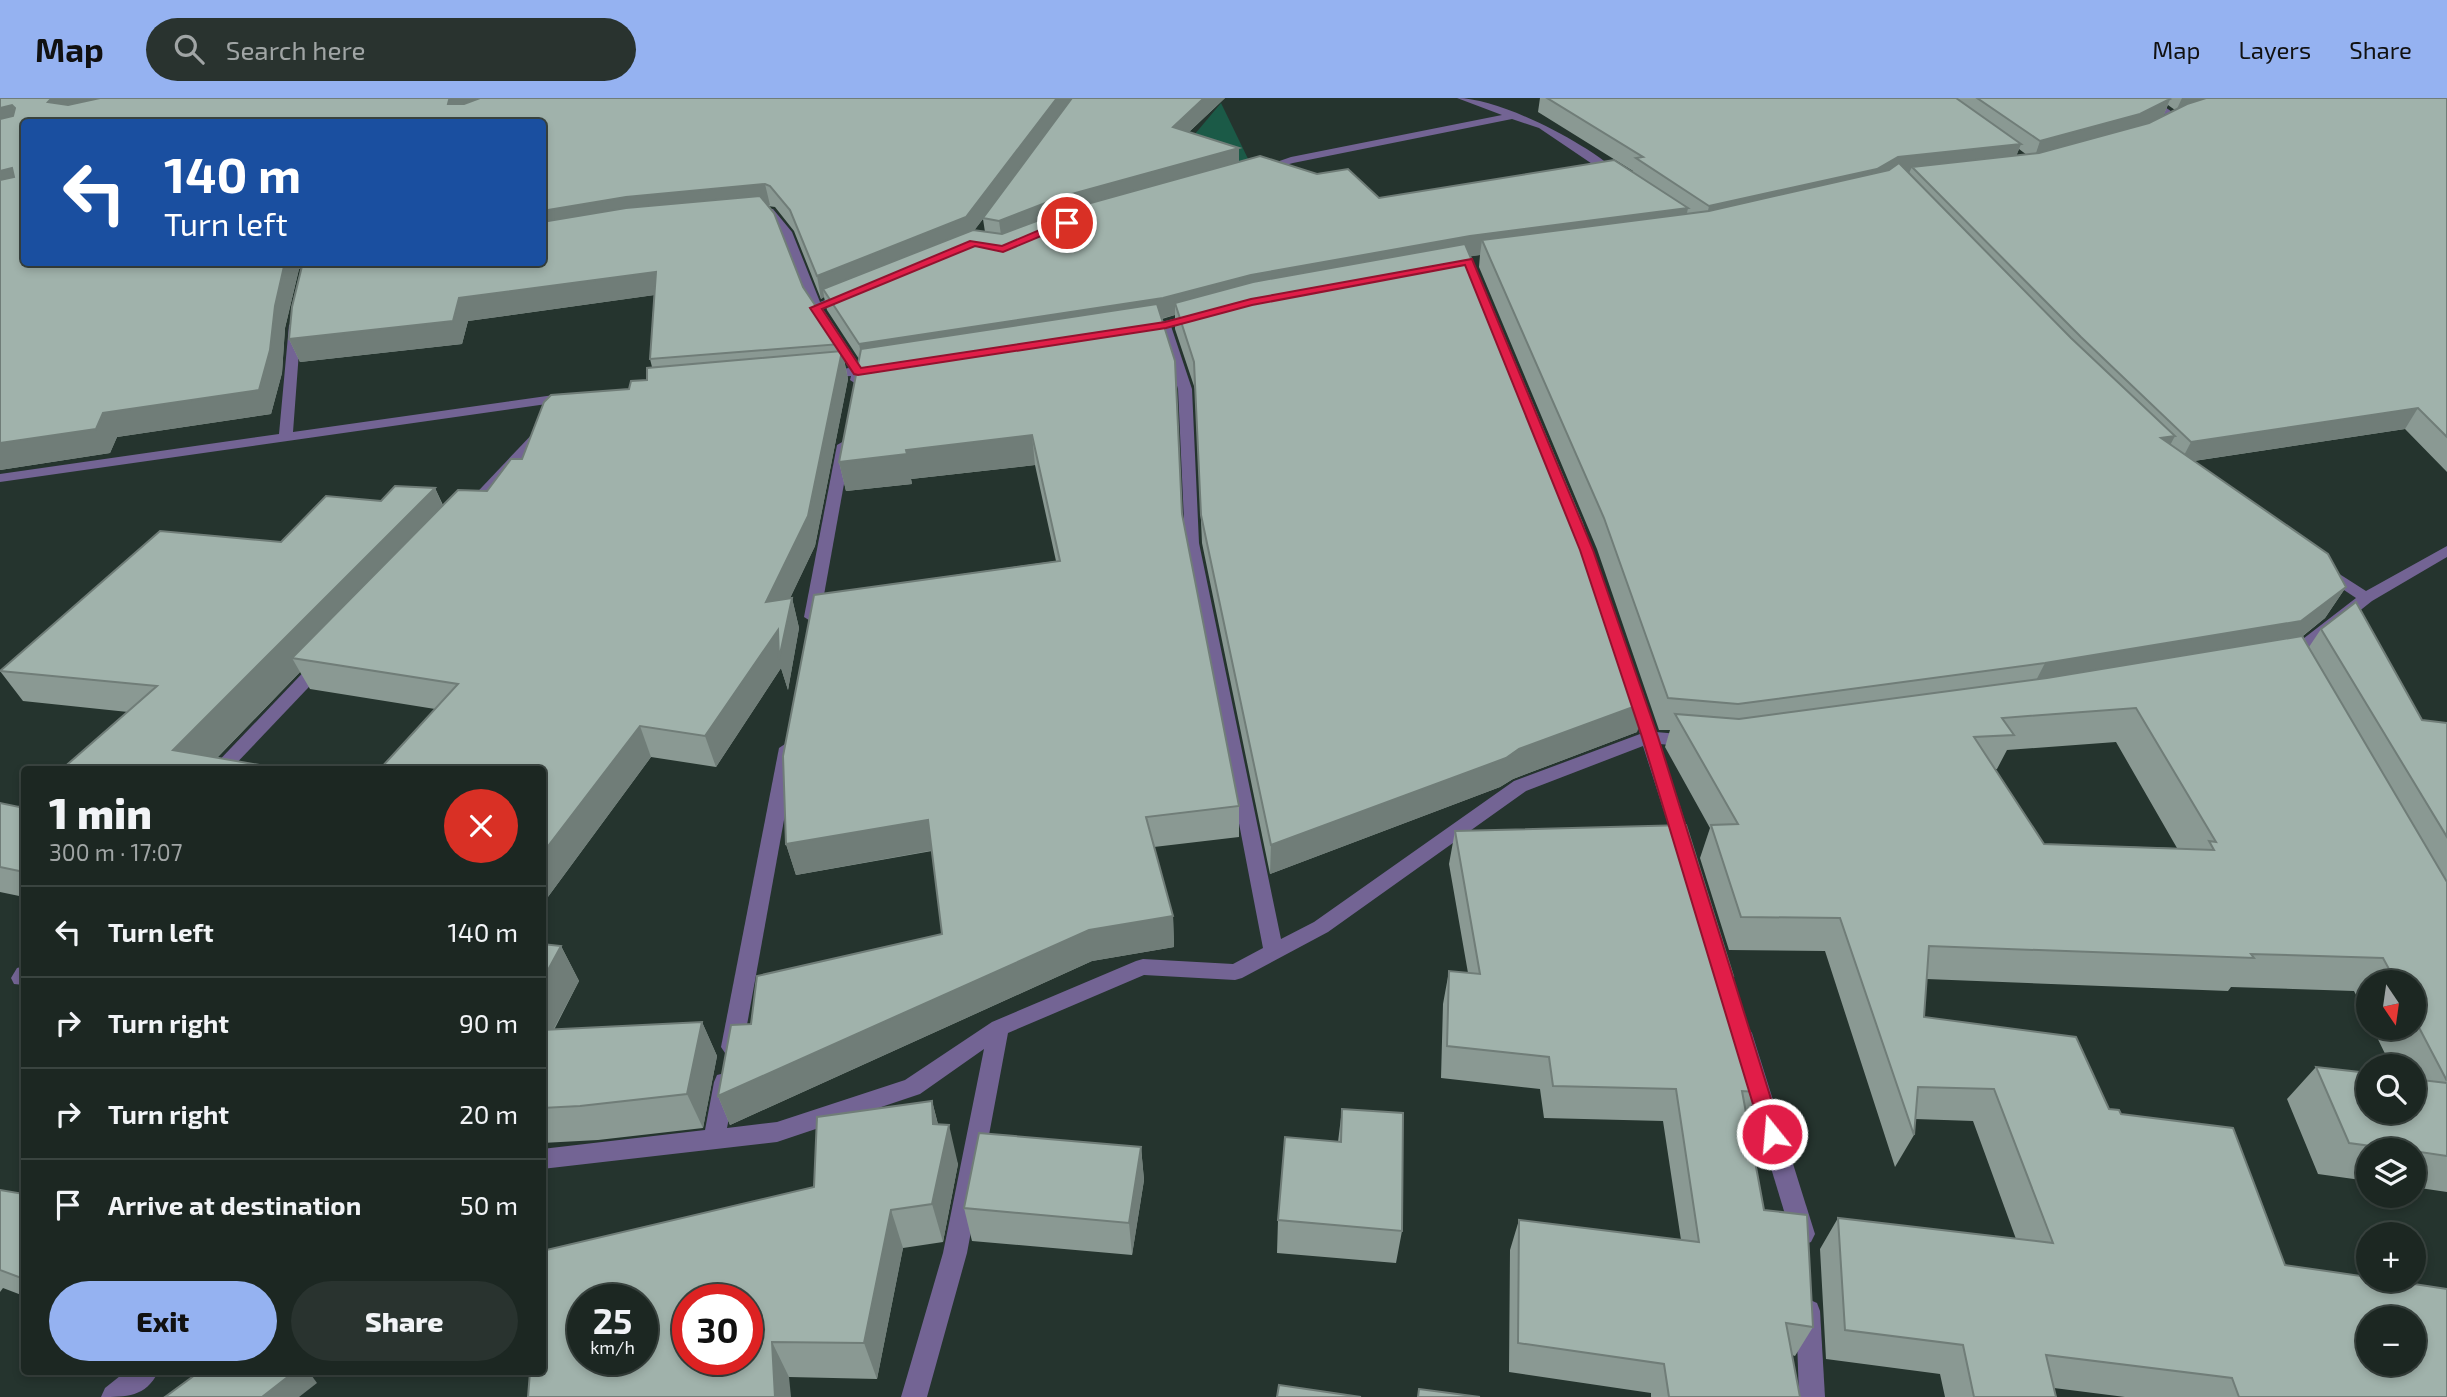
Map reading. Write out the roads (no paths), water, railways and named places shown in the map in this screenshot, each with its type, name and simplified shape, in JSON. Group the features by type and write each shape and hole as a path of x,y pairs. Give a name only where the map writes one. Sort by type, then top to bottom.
{"street":[{"path":"1462,98 1542,126 1622,179"},
{"path":"2144,98 2181,115 2156,126"},
{"path":"1250,172 1290,160 1512,116"},
{"path":"742,213 769,211 786,232 816,308 858,372 853,399"},
{"path":"816,308 858,291"},
{"path":"1125,331 1166,325 1214,312"},
{"path":"286,437 297,317"},
{"path":"1166,325 1185,389 1192,543 1274,952"},
{"path":"804,376 898,366"},
{"path":"0,478 576,396 460,517"},
{"path":"809,632 848,427"},
{"path":"2285,665 2366,598 2447,551"},
{"path":"2308,559 2366,598"},
{"path":"223,766 335,649"},
{"path":"1629,675 1691,870"},
{"path":"714,1140 791,729"},
{"path":"546,1159 777,1132 912,1087 999,1028 1143,967 1235,972 1321,927 1520,786 1650,737 1715,743"},
{"path":"1736,1015 1805,1240 1805,1253"},
{"path":"914,1397 955,1253 999,1028"},
{"path":"1807,1293 1812,1397"},
{"path":"114,1397 141,1375"}]}
